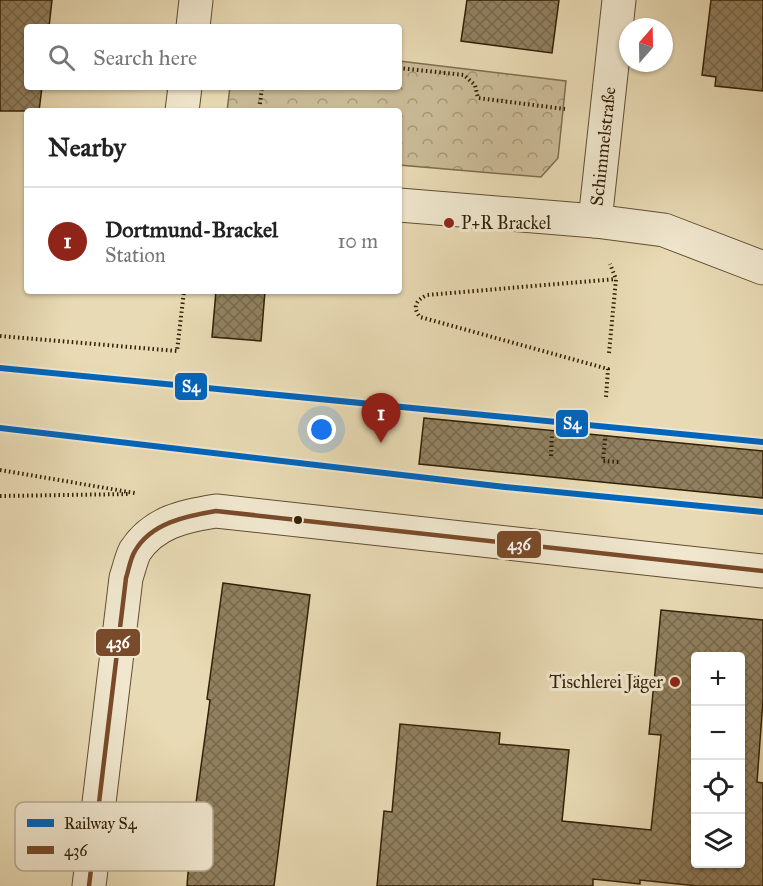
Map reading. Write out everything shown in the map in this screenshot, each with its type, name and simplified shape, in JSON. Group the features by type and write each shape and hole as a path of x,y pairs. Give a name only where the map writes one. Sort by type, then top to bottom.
{"street":[{"path":"193,24 196,0"},
{"name":"Schimmelstraße","path":"595,221 619,0"},
{"path":"182,108 185,90"},
{"path":"402,206 595,221 664,230 763,268"},
{"path":"99,802 126,578 135,552 152,531 181,517 216,512 763,571"},
{"path":"89,886 91,871"}],"path":[{"path":"402,68 464,75 475,85 478,98 571,110"},
{"path":"260,104 262,90"},
{"path":"606,397 608,369 420,317 416,312 415,304 419,299 427,296 616,279 609,353"},
{"path":"0,336 177,351 184,294"},
{"path":"550,456 552,434"},
{"path":"605,439 603,461 619,462"},
{"path":"0,470 140,494 0,496"}],"green space":[{"path":"402,61 566,81 558,158 541,177 402,165 402,108 227,108 230,90 402,90"}],"building":[{"path":"0,0 52,0 49,24 24,24 24,90 42,90 39,108 24,108 24,111 0,111"},
{"path":"467,0 559,0 552,53 461,41"},
{"path":"711,0 763,0 763,91 715,86 716,77 702,75"},
{"path":"216,294 265,294 261,341 212,337"},
{"path":"424,418 763,451 763,498 419,464"},
{"path":"223,583 310,595 274,886 187,886 188,871 213,871 213,802 196,802 210,700 207,699"},
{"path":"661,610 763,620 763,700 757,782 763,783 763,886 698,886 640,880 640,884 593,879 593,886 377,886 384,811 392,812 400,724 500,733 499,744 569,750 562,821 651,830 661,735 649,734"}],"rail line":[{"name":"S4","path":"0,368 763,442"},
{"name":"S4","path":"0,428 505,487 763,512"}],"transit line":[{"name":"436","path":"99,802 126,578 133,554 142,541 160,527 181,518 216,511 763,571"},
{"name":"436","path":"89,886 91,871"}],"place":[{"name":"P+R Brackel","path":"449,223"},
{"name":"Dortmund-Brackel","path":"381,443"},
{"name":"Tischlerei Jäger","path":"675,682"}]}
